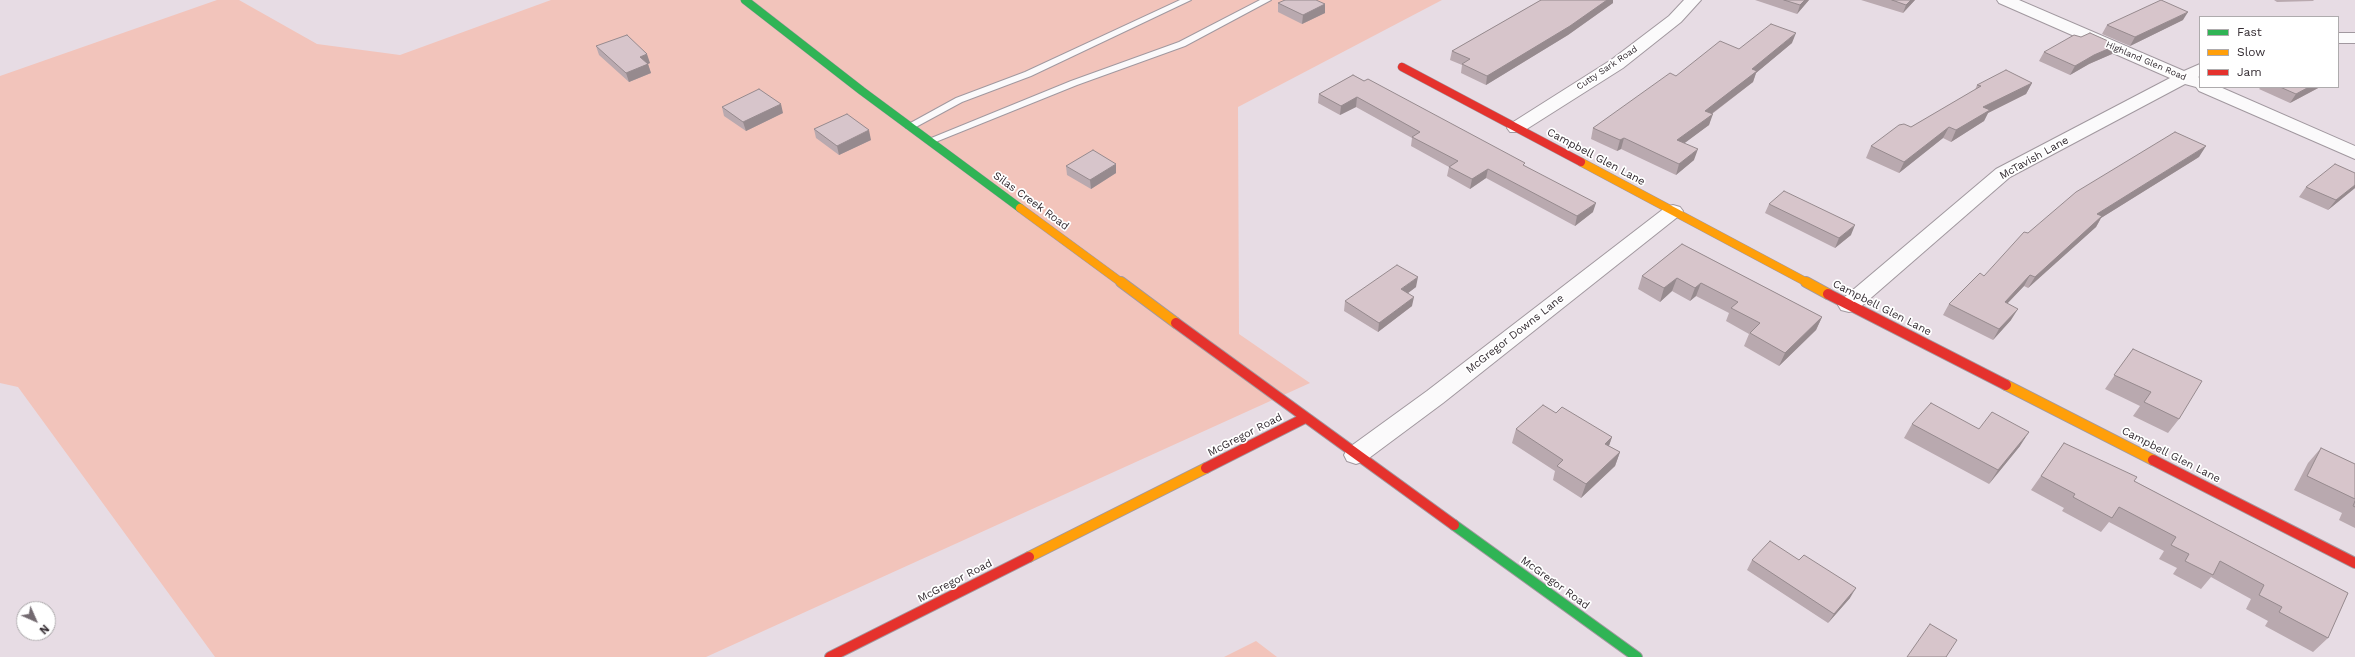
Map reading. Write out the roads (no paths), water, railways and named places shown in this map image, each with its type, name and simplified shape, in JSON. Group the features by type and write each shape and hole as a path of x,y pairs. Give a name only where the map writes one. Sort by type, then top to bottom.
{"street":[{"name":"Cutty Sark Road","path":"1516,128 1618,64 1675,19 1692,0"},
{"name":"Highland Glen Road","path":"2005,0 2195,77"},
{"name":"Silas Creek Road","path":"748,1 929,141 1305,418"},
{"path":"2339,38 2355,38"},
{"name":"Campbell Glen Lane","path":"1402,67 1848,305 2355,562"},
{"name":"McTavish Lane","path":"1848,305 2003,173 2195,77"},
{"path":"2207,88 2355,153"},
{"name":"McGregor Downs Lane","path":"1356,454 1434,397 1673,211"},
{"name":"McGregor Road","path":"830,657 1305,418 1637,657"}],"lane":[{"path":"910,126 959,100 1028,74 1187,0"},
{"path":"929,141 1074,83 1182,44 1267,0"}]}
